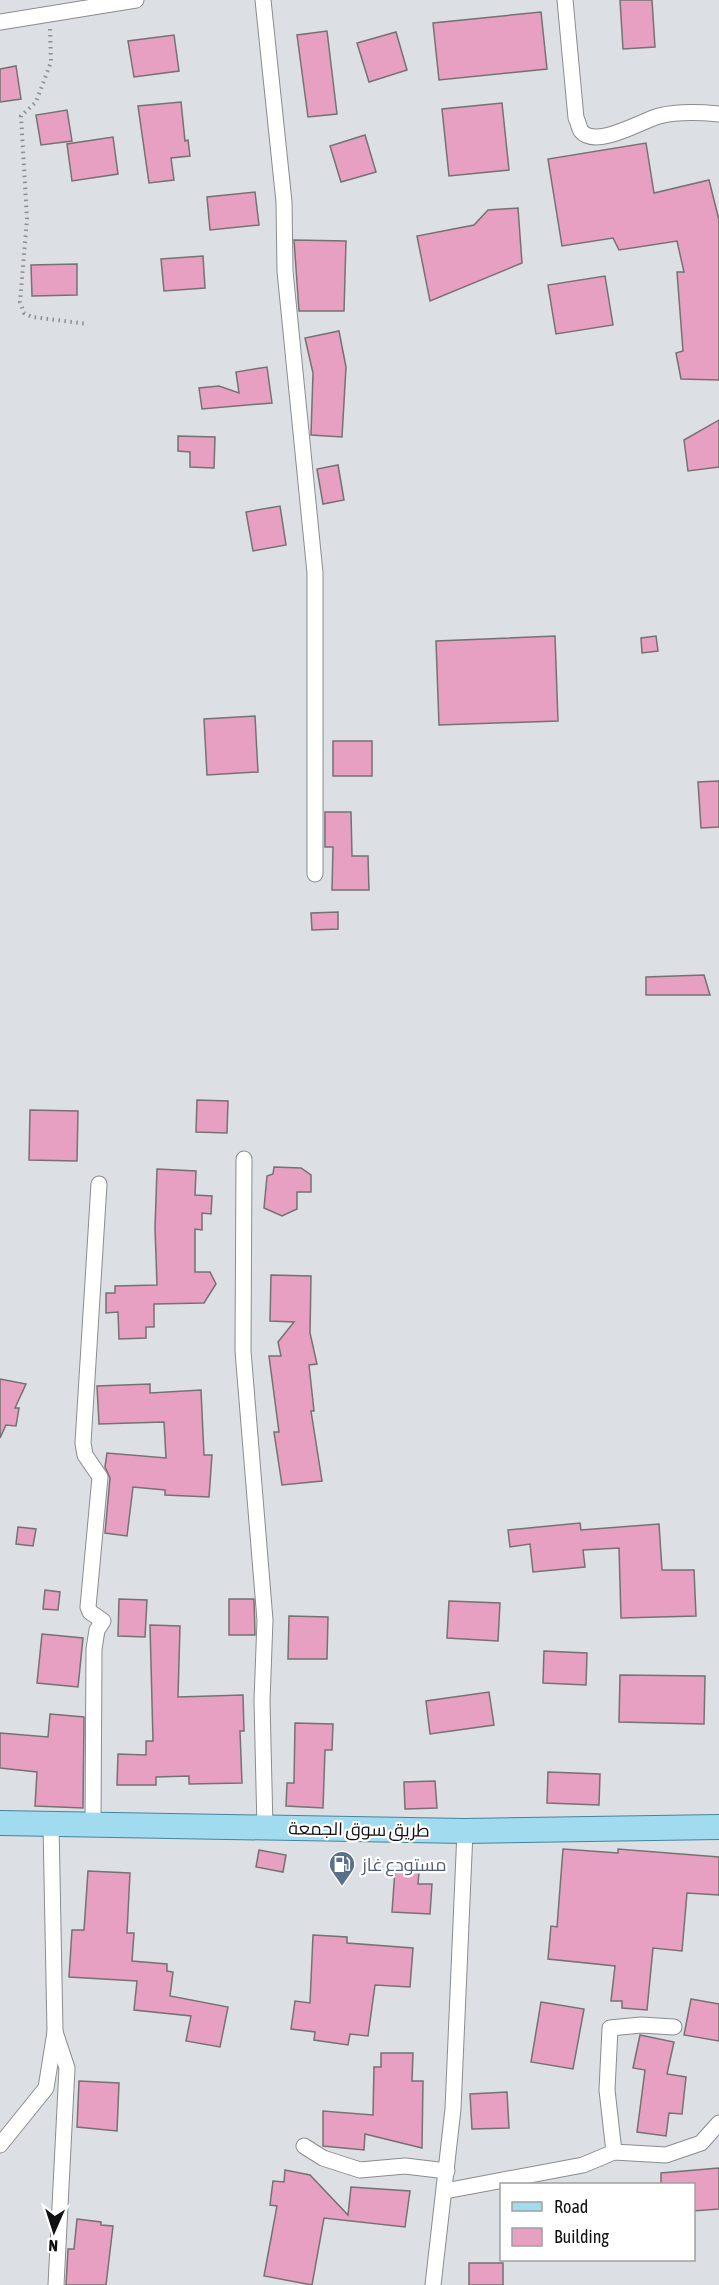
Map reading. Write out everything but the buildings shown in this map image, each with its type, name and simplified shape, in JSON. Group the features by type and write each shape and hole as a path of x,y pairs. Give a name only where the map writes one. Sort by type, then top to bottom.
{"main road":[{"name":"طريق سوق الجمعة","path":"0,1823 465,1831 719,1827"}],"street":[{"path":"0,22 136,0"},
{"path":"263,0 284,202 285,271 315,573 315,874"},
{"path":"565,0 576,118 581,131 591,137 607,136 660,116 696,111 719,114"},
{"path":"244,1160 243,1351 265,1620 262,1701 265,1828"},
{"path":"93,1825 94,1649 97,1630 103,1621 90,1612 88,1607 100,1477 85,1455 83,1443 99,1184"},
{"path":"0,2145 46,2088 55,2032 51,1824"},
{"path":"433,2285 453,2109 465,1831"},
{"path":"614,2152 607,2090 610,2028 640,2025 674,2027"},
{"path":"55,2032 67,2068 56,2285"},
{"path":"445,2192 583,2165 614,2152 666,2155 701,2143 719,2123"},
{"path":"304,2146 323,2158 360,2170 405,2166 447,2171"}],"path":[{"path":"50,14 51,62 36,102 21,116 27,219 20,302 24,313 32,317 88,324"}],"place":[{"name":"مستودع غاز","path":"342,1887"}]}
